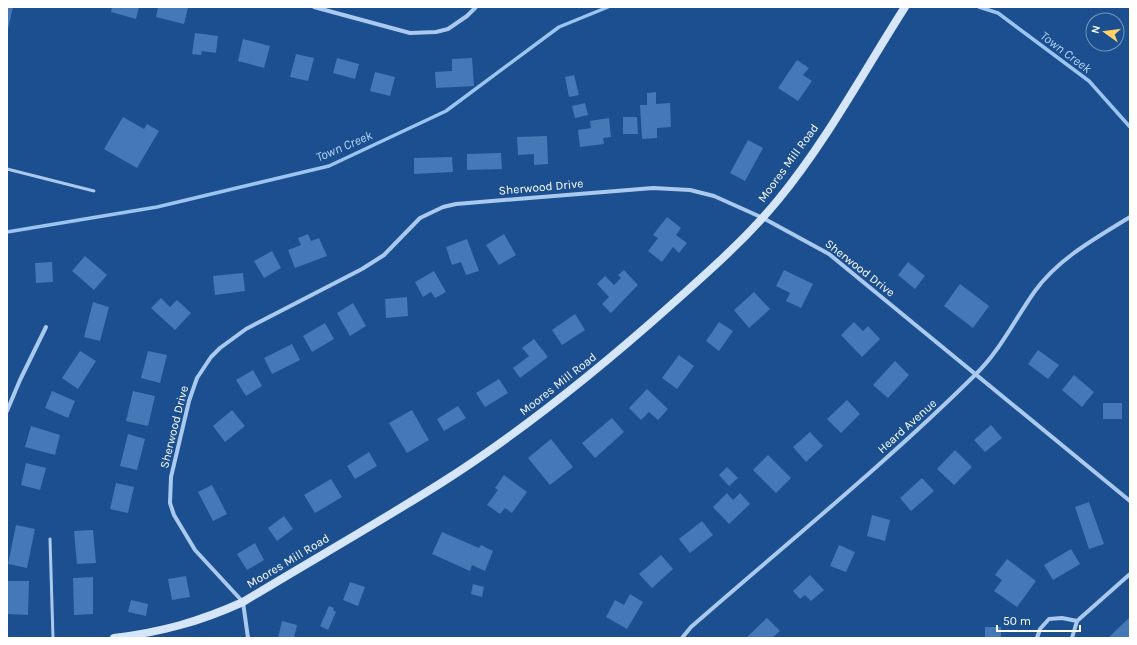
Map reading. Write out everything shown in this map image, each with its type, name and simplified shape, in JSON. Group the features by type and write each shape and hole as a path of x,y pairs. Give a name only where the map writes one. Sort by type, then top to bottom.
{"street":[{"path":"314,7 410,33 436,32 458,23 476,7"},
{"name":"Moores Mill Road","path":"114,638 152,633 189,623 210,617 243,602 442,482 507,438 568,393 628,343 719,261 763,218 779,199 818,145 905,7"},
{"name":"Sherwood Drive","path":"243,602 195,550 174,515 170,503 171,477 189,401 197,378 216,353 246,329 362,269 384,255 420,218 443,207 652,188 690,190 708,195 763,218 810,242 828,254 1130,501"},
{"name":"Heard Avenue","path":"682,638 691,627 928,421 976,374 990,360 1043,281 1061,263 1093,240 1130,217"},
{"path":"7,412 20,380 46,327"},
{"path":"1072,638 1077,620 1130,574"},
{"path":"243,602 248,638"},
{"path":"1037,638 1040,629 1049,619 1062,618 1077,620"}],"lane":[{"path":"7,170 94,191"},
{"path":"50,539 53,638"}],"building":[{"path":"7,7 13,7 8,29 7,29"},
{"path":"112,7 139,7 136,19 111,12"},
{"path":"158,7 188,8 184,24 156,17"},
{"path":"195,33 218,36 216,53 202,51 201,55 192,54"},
{"path":"243,39 270,46 264,68 238,61"},
{"path":"296,54 314,58 308,81 290,77"},
{"path":"337,58 359,64 355,79 333,73"},
{"path":"472,58 474,86 436,88 435,72 452,71 452,59"},
{"path":"797,60 809,68 803,75 812,81 798,101 778,88"},
{"path":"375,72 395,77 390,96 370,91"},
{"path":"574,75 579,95 569,97 565,77"},
{"path":"656,92 656,104 670,103 671,127 657,128 657,138 642,139 640,105 647,105 647,93"},
{"path":"585,103 588,115 575,118 572,106"},
{"path":"123,117 144,129 147,124 159,131 137,168 104,149"},
{"path":"623,117 637,117 638,134 623,134"},
{"path":"609,118 611,137 603,138 604,144 580,147 578,130 591,128 590,121"},
{"path":"547,136 548,164 534,165 534,154 518,155 517,137"},
{"path":"748,140 763,148 745,181 730,173"},
{"path":"501,153 502,169 467,170 467,154"},
{"path":"452,157 453,172 414,174 414,158"},
{"path":"667,217 681,228 676,235 687,243 679,253 673,247 662,262 648,251 658,238 653,235"},
{"path":"308,234 311,241 319,238 327,256 295,268 288,250 301,245 298,238"},
{"path":"504,234 516,255 499,265 486,245"},
{"path":"467,239 479,271 466,275 461,262 452,265 446,247"},
{"path":"272,251 281,268 264,278 254,261"},
{"path":"85,256 107,275 94,290 72,271"},
{"path":"52,262 53,282 36,283 35,263"},
{"path":"908,262 925,276 915,289 898,275"},
{"path":"624,270 638,285 611,313 602,304 609,297 597,284 605,276 614,285 621,278 618,275"},
{"path":"784,270 813,284 801,308 786,301 790,293 776,286"},
{"path":"434,271 446,292 435,298 431,292 423,297 415,282"},
{"path":"243,273 245,291 215,295 213,276"},
{"path":"960,284 989,306 973,328 944,306"},
{"path":"754,292 770,309 749,328 734,310"},
{"path":"407,297 408,316 386,318 385,299"},
{"path":"161,298 170,307 177,300 191,313 175,330 151,308"},
{"path":"93,302 109,307 100,341 84,337"},
{"path":"353,303 366,326 350,336 337,313"},
{"path":"575,314 585,330 562,345 552,330"},
{"path":"719,322 733,331 719,351 706,341"},
{"path":"854,322 863,331 868,326 880,339 862,357 841,335"},
{"path":"325,323 334,339 312,352 303,336"},
{"path":"534,339 548,357 520,378 513,368 529,356 522,348"},
{"path":"292,344 300,360 272,374 264,358"},
{"path":"1038,350 1059,365 1048,379 1028,364"},
{"path":"80,351 96,361 78,389 62,378"},
{"path":"148,351 167,355 160,383 141,378"},
{"path":"679,355 694,366 677,389 662,378"},
{"path":"895,361 909,375 888,398 873,385"},
{"path":"253,370 262,386 246,396 236,380"},
{"path":"1074,375 1094,392 1082,407 1062,390"},
{"path":"499,379 508,393 485,407 476,393"},
{"path":"647,389 668,409 658,420 649,412 641,420 629,408"},
{"path":"52,391 75,401 68,418 45,408"},
{"path":"133,391 155,396 148,426 126,421"},
{"path":"847,400 860,414 841,433 827,419"},
{"path":"1103,403 1122,403 1122,419 1103,419"},
{"path":"458,406 466,418 444,431 437,419"},
{"path":"232,410 245,426 225,442 213,426"},
{"path":"412,410 429,440 407,453 389,423"},
{"path":"612,418 624,432 595,458 582,443"},
{"path":"991,425 1002,438 985,452 974,440"},
{"path":"31,426 60,435 55,455 25,447"},
{"path":"810,432 823,446 806,462 793,447"},
{"path":"128,434 145,439 137,470 120,466"},
{"path":"551,439 573,467 550,485 528,458"},
{"path":"955,450 972,467 954,485 937,469"},
{"path":"369,452 377,466 355,479 347,466"},
{"path":"768,455 791,478 776,493 753,470"},
{"path":"26,463 46,468 40,490 21,485"},
{"path":"727,467 738,478 729,486 719,475"},
{"path":"504,475 527,492 512,513 505,508 500,514 487,505 498,490 495,488"},
{"path":"922,478 934,491 911,511 900,498"},
{"path":"331,479 342,497 315,513 304,495"},
{"path":"116,483 134,487 128,513 110,509"},
{"path":"212,485 227,514 213,521 198,492"},
{"path":"727,493 733,500 740,493 750,504 729,524 713,507"},
{"path":"1089,502 1104,544 1089,549 1075,507"},
{"path":"872,515 890,520 885,541 867,536"},
{"path":"284,516 293,529 277,541 268,528"},
{"path":"702,521 713,535 690,553 679,539"},
{"path":"16,525 35,529 27,568 8,564"},
{"path":"93,530 96,563 77,564 74,531"},
{"path":"442,532 479,548 481,545 493,551 485,571 472,565 470,571 432,554"},
{"path":"255,543 264,560 247,570 237,554"},
{"path":"839,545 855,552 846,572 830,566"},
{"path":"1071,549 1080,564 1053,580 1044,565"},
{"path":"661,555 673,569 652,588 639,574"},
{"path":"1007,559 1036,581 1017,607 994,591 1002,580 995,575"},
{"path":"810,575 824,590 811,601 805,595 800,599 793,591"},
{"path":"186,576 190,597 172,600 168,579"},
{"path":"93,577 93,614 74,615 73,578"},
{"path":"7,581 29,581 28,615 7,614"},
{"path":"350,582 365,587 358,606 343,600"},
{"path":"473,584 484,587 482,597 471,594"},
{"path":"630,594 643,602 627,629 606,617 615,600 624,605"},
{"path":"131,600 148,604 146,616 128,612"},
{"path":"329,606 334,608 333,610 336,612 328,630 320,626"},
{"path":"1130,617 1130,638 1108,638"},
{"path":"767,618 780,631 772,638 746,638"},
{"path":"282,621 297,625 294,638 278,638"},
{"path":"985,627 1001,627 1001,638 985,638"}],"waterway":[{"name":"Town Creek","path":"7,232 157,207 329,166 446,111 559,27 608,7"},
{"name":"Town Creek","path":"979,7 998,13 1089,81 1130,127"}]}
